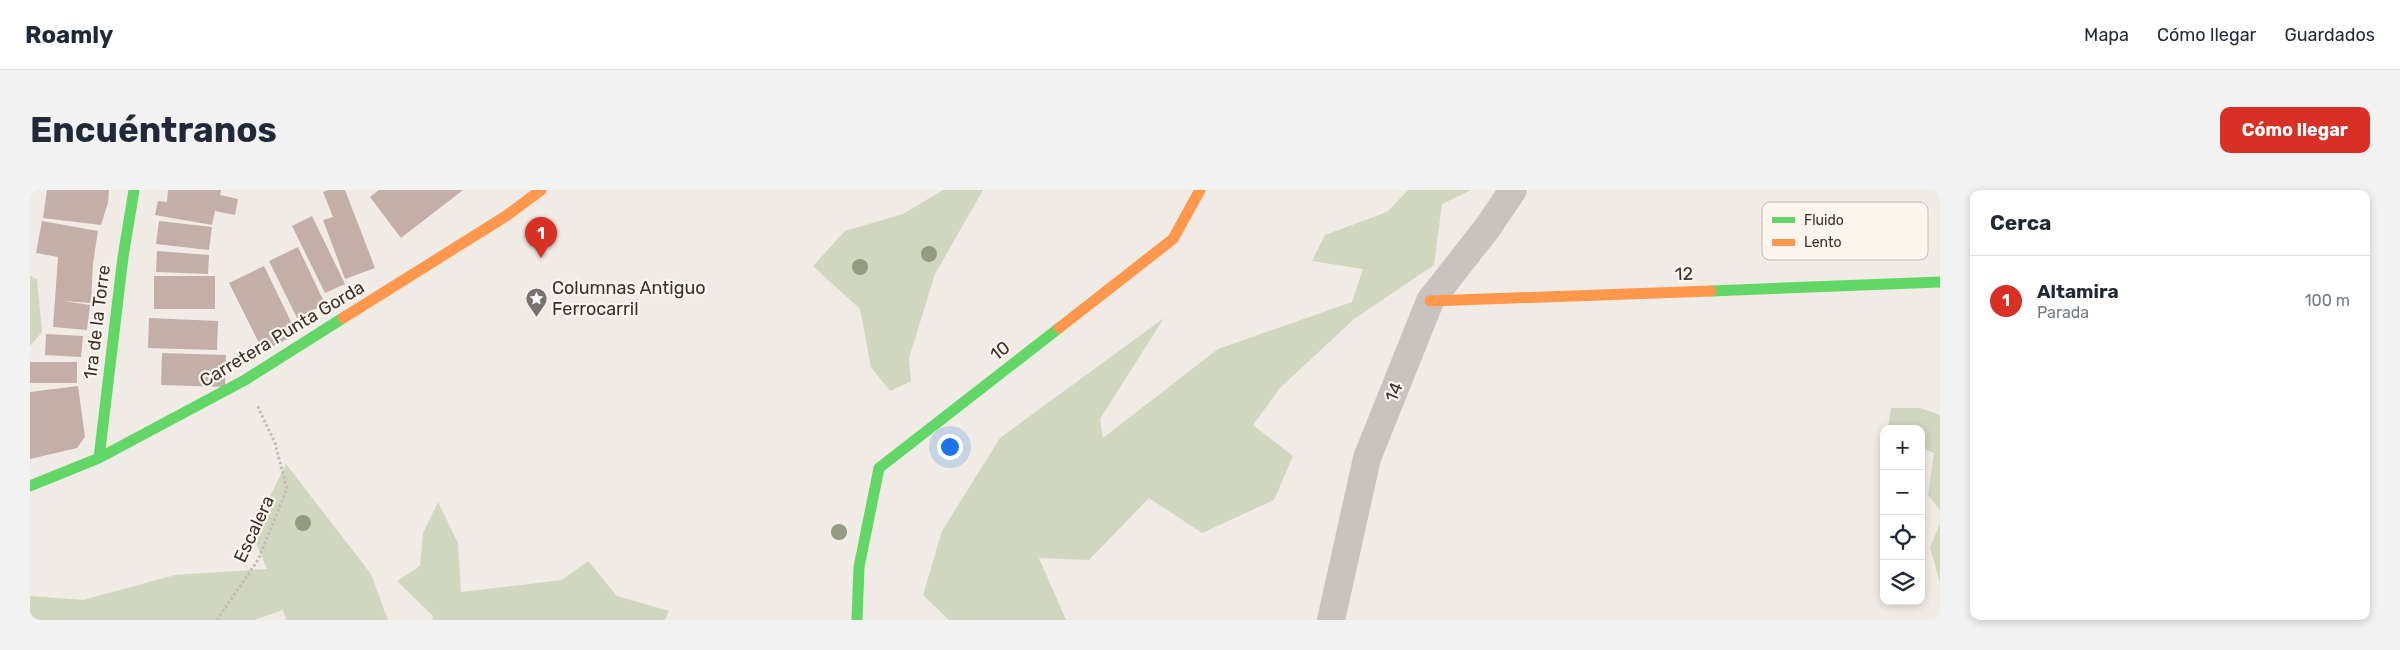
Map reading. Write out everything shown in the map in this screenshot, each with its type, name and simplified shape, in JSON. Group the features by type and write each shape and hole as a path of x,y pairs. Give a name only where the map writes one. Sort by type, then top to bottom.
{"street":[{"name":"1ra de la Torre","path":"99,458 123,257 134,190"},
{"name":"Carretera Punta Gorda","path":"30,486 99,458 245,380 506,216 541,190"},
{"name":"10","path":"857,620 858,567 880,468 1173,238 1200,190"},
{"name":"14","path":"1332,620 1367,458 1430,301 1488,227 1512,190"},
{"name":"12","path":"1430,301 1940,282"}],"path":[{"name":"Escalera","path":"217,620 258,560 287,490 275,443 245,380"}],"green space":[{"path":"943,190 983,190 935,274 909,358 911,381 890,391 871,367 860,309 813,266 845,231 903,214"},
{"path":"1408,190 1471,190 1442,204 1434,265 1354,319 1280,388 1253,425 1293,456 1274,500 1202,533 1149,498 1089,560 1039,558 1066,620 949,620 923,595 942,531 1000,438 1164,318 1100,419 1103,438 1218,349 1352,302 1363,269 1312,261 1325,235 1387,212"},
{"path":"30,276 37,279 42,332 30,346"},
{"path":"1891,408 1920,408 1940,415 1940,510 1928,495 1934,453 1925,450 1925,425 1889,425"},
{"path":"286,464 371,574 388,620 286,620 283,610 254,620 30,620 30,596 83,600 175,575 267,569 252,533"},
{"path":"438,502 458,543 461,592 562,580 588,561 617,596 669,611 665,620 432,620 433,616 397,581 420,566 423,533"},
{"path":"1940,524 1940,583 1930,547"}],"building":[{"path":"47,190 109,190 108,203 101,225 43,218"},
{"path":"168,190 221,190 220,195 238,199 235,215 215,211 212,225 155,215 158,201 167,202"},
{"path":"328,190 345,190 375,268 345,279 323,220 333,217 323,192"},
{"path":"379,190 463,190 401,238 370,197"},
{"path":"312,216 345,284 325,293 292,226"},
{"path":"42,221 98,231 93,263 91,303 63,301 90,305 87,330 53,327 58,257 36,253"},
{"path":"159,221 212,227 209,250 156,244"},
{"path":"298,247 325,304 297,318 269,261"},
{"path":"157,251 209,255 208,274 156,272"},
{"path":"264,266 297,334 263,351 229,283"},
{"path":"154,276 215,276 215,309 154,309"},
{"path":"149,318 218,321 217,350 148,348"},
{"path":"46,334 83,336 81,357 45,355"},
{"path":"162,353 226,355 225,387 161,385"},
{"path":"30,362 77,362 77,383 30,383"},
{"path":"78,386 85,437 77,448 30,459 30,392"}],"traffic: fast":[{"path":"99,458 123,257 134,190"},
{"path":"1711,291 1940,282"},
{"path":"30,486 99,458 245,380 343,318"},
{"path":"857,620 859,567 879,468 1059,328"}],"traffic: slow":[{"path":"343,318 506,216 541,190"},
{"path":"1059,328 1173,239 1200,190"},
{"path":"1430,301 1711,291"}],"place":[{"name":"Altamira","path":"541,258"},
{"name":"Columnas Antiguo Ferrocarril","path":"536,317"}]}
